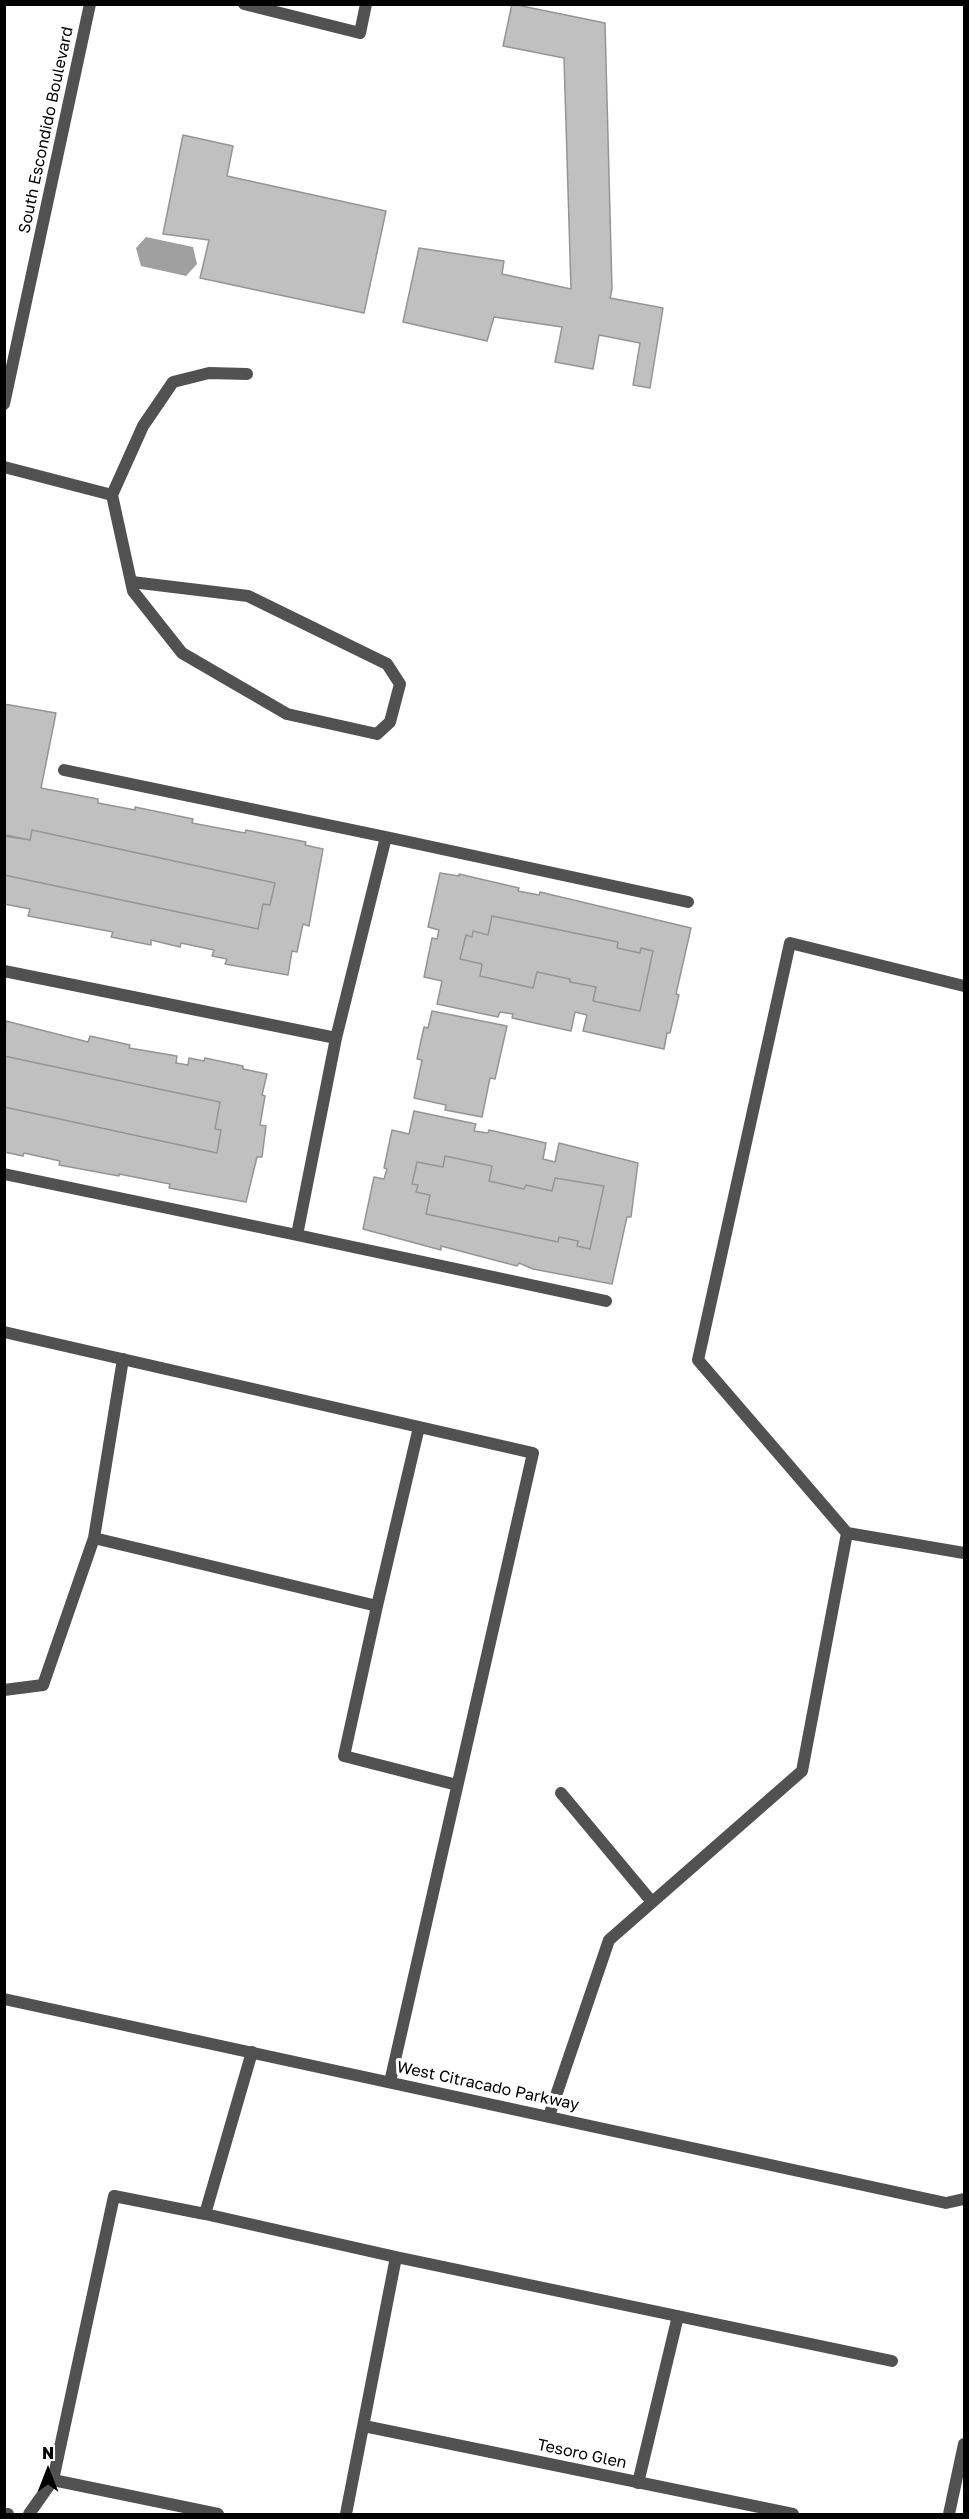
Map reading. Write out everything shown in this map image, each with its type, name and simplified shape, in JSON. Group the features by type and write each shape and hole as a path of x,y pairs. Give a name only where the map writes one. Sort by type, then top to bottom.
{"street":[{"name":"South Escondido Boulevard","path":"4,404 90,4"},
{"path":"244,4 360,33 366,4"},
{"path":"132,582 248,596 387,664 400,684 390,722 377,734 287,714 182,654 134,591 112,495 143,426 173,382 209,373 247,374"},
{"path":"4,467 112,495"},
{"path":"64,770 688,902"},
{"path":"297,1235 336,1038 386,837"},
{"path":"964,986 790,943 698,1360 847,1533 964,1553"},
{"path":"4,971 336,1038"},
{"path":"4,1174 606,1300"},
{"path":"4,1332 533,1454 390,2082"},
{"path":"4,1690 43,1685 94,1538 123,1359"},
{"path":"419,1427 344,1756 457,1785"},
{"path":"549,2116 609,1940 801,1771 847,1533"},
{"path":"94,1538 377,1606"},
{"path":"561,1792 652,1902"},
{"name":"West Citracado Parkway","path":"4,1999 946,2203 964,2199"},
{"path":"205,2214 252,2052"},
{"path":"29,2514 53,2480 114,2196 892,2361"},
{"path":"346,2514 396,2257"},
{"path":"638,2482 678,2316"},
{"name":"Tesoro Glen","path":"364,2426 793,2514"},
{"path":"949,2514 964,2444"},
{"path":"53,2480 218,2514"}],"shaded area":[{"path":"146,237 193,247 197,264 186,276 141,266 136,248"}],"building":[{"path":"512,4 605,23 612,289 610,298 663,308 650,388 633,385 640,343 599,335 593,369 555,362 562,327 494,317 487,341 403,322 419,248 504,261 502,274 571,289 564,58 503,46"},
{"path":"183,135 233,146 227,176 386,211 364,313 200,278 209,240 163,234"},
{"path":"4,704 56,713 41,788 98,799 98,803 135,810 135,807 193,819 192,823 245,833 246,830 306,842 305,845 323,849 309,926 303,924 297,952 292,951 288,975 225,964 227,959 212,956 214,950 181,943 180,947 151,940 151,945 111,937 113,932 28,916 30,909 4,904 4,875 258,929 263,904 270,905 275,883 32,830 30,840 4,836"},
{"path":"32,830 275,883 270,905 263,904 258,929 4,875 5,835 30,840"},
{"path":"440,873 459,876 459,874 519,888 518,891 539,895 540,892 691,928 676,994 679,995 664,1049 583,1031 587,1015 575,1012 571,1031 512,1018 513,1014 500,1012 498,1017 437,1004 442,981 424,977 432,938 437,939 439,930 428,927","holes":["492,916 618,942 617,948 640,953 641,948 653,951 640,1011 593,1001 596,987 570,982 570,979 537,972 533,988 480,976 482,964 460,959 466,935 472,937 473,931 488,935"]},
{"path":"492,916 618,942 617,948 640,953 641,948 653,951 640,1011 593,1001 596,987 570,982 570,979 537,972 533,988 480,976 482,964 460,959 466,935 472,937 473,931 488,935"},
{"path":"432,1011 507,1026 495,1079 490,1078 482,1117 445,1110 446,1105 414,1098 422,1060 417,1059 424,1027 428,1028"},
{"path":"6,1021 88,1042 90,1036 130,1045 129,1048 177,1056 176,1063 188,1065 189,1058 204,1061 205,1058 267,1074 262,1095 265,1096 260,1125 266,1126 262,1157 257,1157 246,1202 169,1188 170,1184 59,1165 60,1161 24,1153 23,1156 4,1152 4,1107 217,1153 221,1130 215,1129 220,1102 4,1056"},
{"path":"4,1056 220,1102 215,1129 221,1130 217,1153 4,1107"},
{"path":"414,1111 476,1124 474,1131 488,1133 489,1130 546,1143 543,1159 555,1162 559,1143 638,1163 631,1217 627,1217 612,1284 533,1269 519,1263 517,1266 441,1246 441,1250 363,1229 374,1177 384,1179 387,1169 384,1168 392,1130 409,1134","holes":["445,1156 492,1166 489,1181 524,1189 526,1185 552,1191 555,1178 604,1186 590,1249 577,1246 578,1241 559,1237 558,1242 426,1214 430,1195 416,1192 418,1185 412,1184 417,1162 443,1167"]},
{"path":"445,1156 492,1166 489,1181 524,1189 526,1185 552,1191 555,1178 604,1186 590,1249 577,1246 578,1241 559,1237 558,1242 426,1214 430,1195 416,1192 418,1185 412,1184 417,1162 443,1167"}]}
